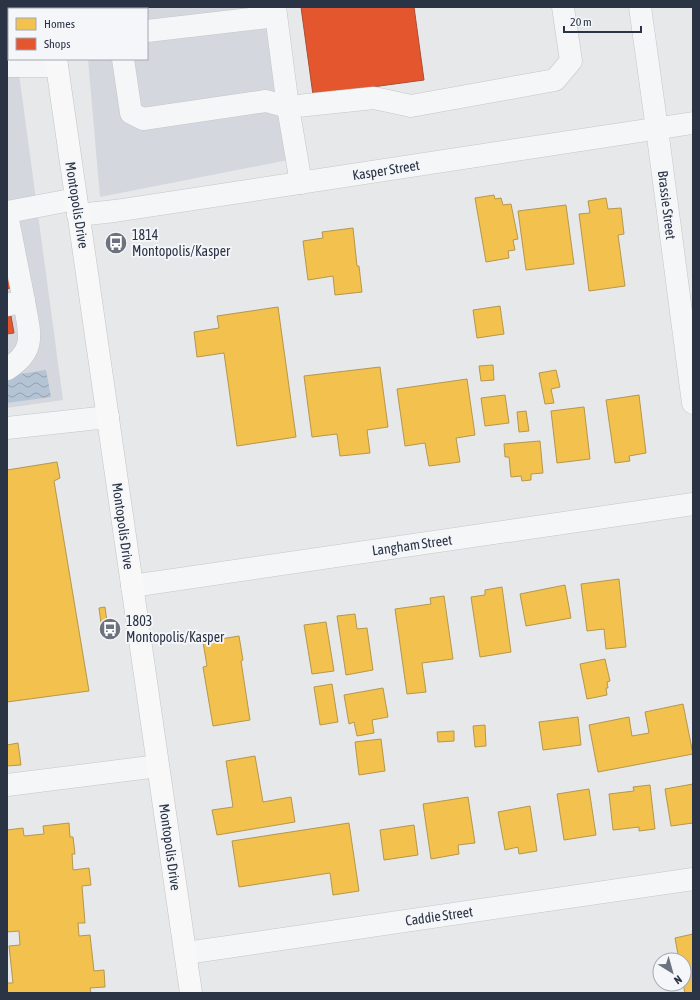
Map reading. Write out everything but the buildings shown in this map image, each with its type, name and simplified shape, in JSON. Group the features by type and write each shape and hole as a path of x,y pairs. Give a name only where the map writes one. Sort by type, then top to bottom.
{"main road":[{"name":"Montopolis Drive","path":"57,62 191,993"}],"street":[{"path":"123,60 131,113 143,119 266,101 288,107 374,98 411,106 555,80 571,61 563,7"},
{"name":"Brassie Street","path":"640,7 693,403"},
{"path":"148,31 275,11 288,107 301,183"},
{"path":"7,66 57,62"},
{"name":"Kasper Street","path":"7,213 77,207 115,211 693,123"},
{"path":"7,213 16,303 30,337 26,352 17,363 7,369"},
{"path":"7,428 108,417"},
{"name":"Langham Street","path":"132,586 693,504"},
{"path":"7,785 158,766"},
{"name":"Caddie Street","path":"186,953 693,879"}],"shaded area":[{"path":"7,7 10,7 8,8 8,60 17,60 63,400 7,408"},
{"path":"272,7 303,157 100,197 88,60 148,60 148,8 83,8"}],"water":[{"path":"46,370 51,397 7,403 7,376"}],"place":[{"name":"1814 Montopolis/Kasper","path":"116,243"},
{"name":"1803 Montopolis/Kasper","path":"110,629"}]}
